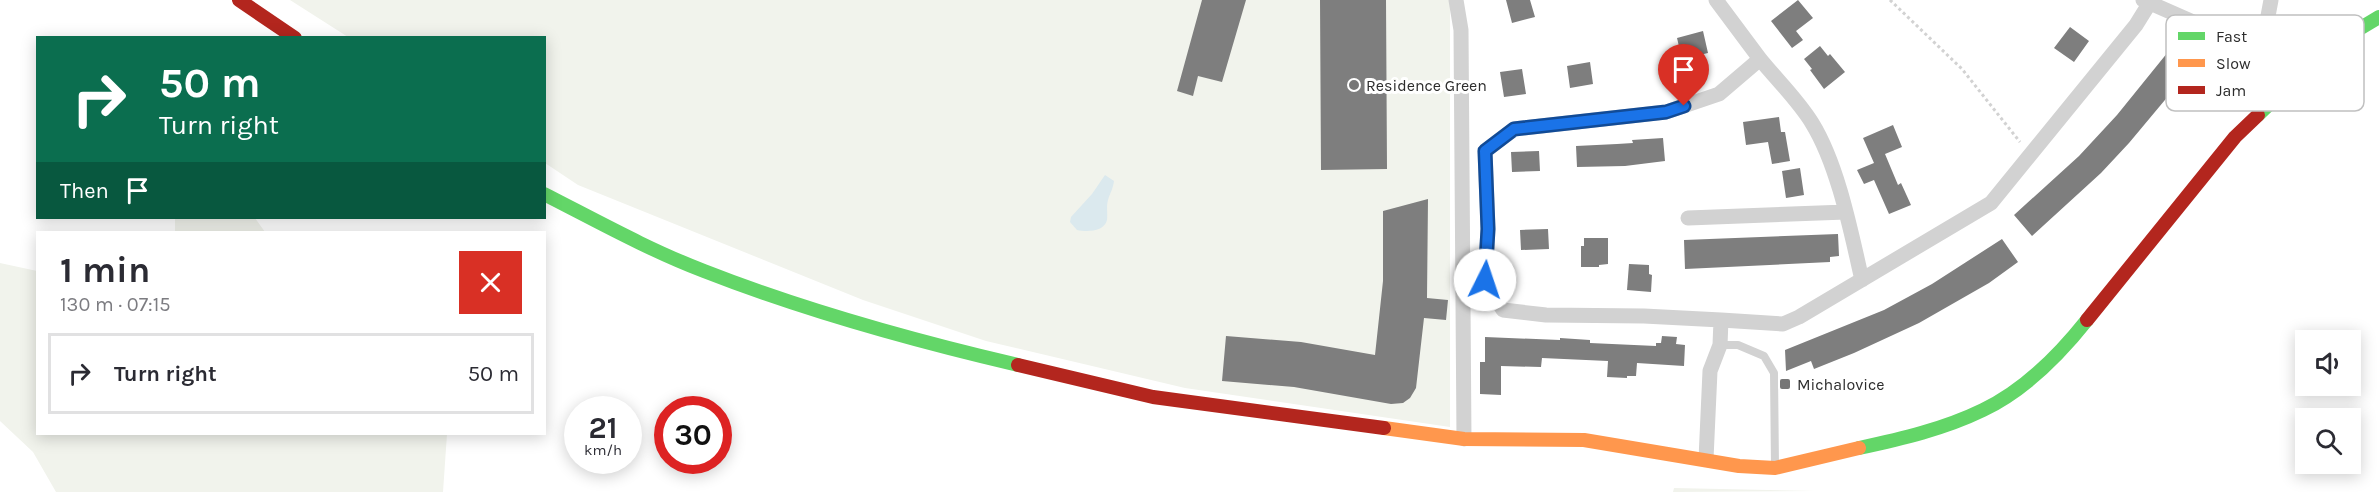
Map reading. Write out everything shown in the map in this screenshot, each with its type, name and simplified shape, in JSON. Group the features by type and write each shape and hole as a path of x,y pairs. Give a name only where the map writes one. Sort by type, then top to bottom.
{"street":[{"path":"239,0 292,36"},
{"path":"1456,0 1461,30 1464,439"},
{"path":"1716,0 1811,122 1821,139 1846,212 1862,280"},
{"path":"2268,15 2271,0"},
{"path":"1760,59 1719,94 1709,98 1666,112 1514,129 1485,151 1488,229 1485,280 1503,309 1546,315 1644,316 1783,324 1799,317 1991,203 2136,25 2146,2 2176,15"},
{"path":"2364,26 2379,17"},
{"path":"546,195 633,240 703,271 820,313 937,346 1153,397 1464,439 1584,440 1739,466 1775,468 1920,434 1984,410 2037,374 2083,325 2235,137 2262,111"},
{"path":"1689,218 1846,212"},
{"path":"1706,459 1710,371 1719,345 1720,320"}],"lane":[{"path":"1719,345 1738,345 1764,356 1774,373 1775,468"}],"path":[{"path":"1890,0 1962,69 2030,155"}],"shaded area":[{"path":"290,0 1450,0 1450,427 1185,388 986,341 863,300 578,185 546,164 546,36 346,36"},
{"path":"1105,175 1114,181 1107,203 1105,224 1095,230 1077,230 1070,222 1071,217 1092,194"},
{"path":"175,219 256,219 264,231 175,231"},
{"path":"0,263 36,271 36,435 447,435 443,492 56,492 33,452 0,421"},
{"path":"1674,488 1816,491 1673,492"}],"building":[{"path":"1202,0 1246,0 1222,82 1198,76 1193,96 1177,91"},
{"name":"Residence Green","path":"1320,0 1386,0 1387,169 1321,170"},
{"path":"1506,0 1530,0 1535,17 1512,23"},
{"path":"1798,0 1813,18 1796,31 1803,40 1792,48 1771,21"},
{"path":"2070,27 2089,41 2074,62 2054,48"},
{"path":"1703,31 1708,53 1682,59 1677,38"},
{"path":"1820,46 1845,72 1824,89 1804,59"},
{"path":"2166,54 2166,99 2101,173 2032,236 2014,215 2079,156 2117,115"},
{"path":"1590,62 1593,84 1570,88 1567,66"},
{"path":"1522,69 1526,94 1504,97 1500,72"},
{"path":"1779,117 1781,132 1785,132 1790,161 1772,164 1768,142 1746,145 1743,122"},
{"path":"1893,125 1902,147 1885,154 1898,185 1901,183 1911,205 1889,214 1874,180 1864,184 1857,170 1874,163 1863,138"},
{"path":"1663,138 1665,161 1625,166 1577,167 1576,146 1633,143 1632,140"},
{"path":"1539,151 1540,171 1512,172 1511,152"},
{"path":"1800,168 1804,195 1786,198 1782,171"},
{"path":"1428,199 1427,298 1448,300 1446,320 1424,318 1416,388 1410,398 1403,403 1391,404 1294,387 1222,381 1226,336 1301,342 1375,355 1383,281 1383,211"},
{"path":"1548,229 1549,249 1521,250 1520,230"},
{"path":"1838,234 1839,256 1830,257 1830,262 1685,269 1684,240"},
{"path":"1584,238 1608,238 1608,264 1599,265 1599,267 1581,267 1581,246 1584,246"},
{"path":"2002,239 2018,262 1989,283 1919,323 1854,353 1814,369 1811,361 1786,371 1785,350 1884,310 1932,284"},
{"path":"1629,264 1649,265 1649,274 1652,275 1651,292 1627,290"},
{"path":"1662,336 1677,337 1676,344 1685,345 1684,366 1637,363 1636,376 1607,377 1608,361 1542,358 1541,367 1501,366 1501,395 1480,394 1480,362 1485,362 1485,337 1560,340 1560,338 1590,340 1590,343 1656,346 1656,343 1661,343"}],"traffic: fast":[{"path":"2364,26 2379,17"},
{"path":"2258,115 2262,111"},
{"path":"546,195 663,254 742,285 859,324 1018,365"},
{"path":"1859,448 1938,428 1968,417 1998,402 2040,371 2087,320"}],"traffic: slow":[{"path":"1384,428 1464,439 1584,440 1739,466 1775,468 1859,448"}],"traffic: jam":[{"path":"239,0 292,36"},
{"path":"2087,320 2235,137 2258,115"},
{"path":"1018,365 1153,397 1384,428"}],"place":[{"name":"Residence Green","path":"1354,85"},
{"name":"Michalovice","path":"1785,384"}],"route":[{"path":"1485,280 1488,229 1485,151 1514,129 1666,112 1684,106"}]}
